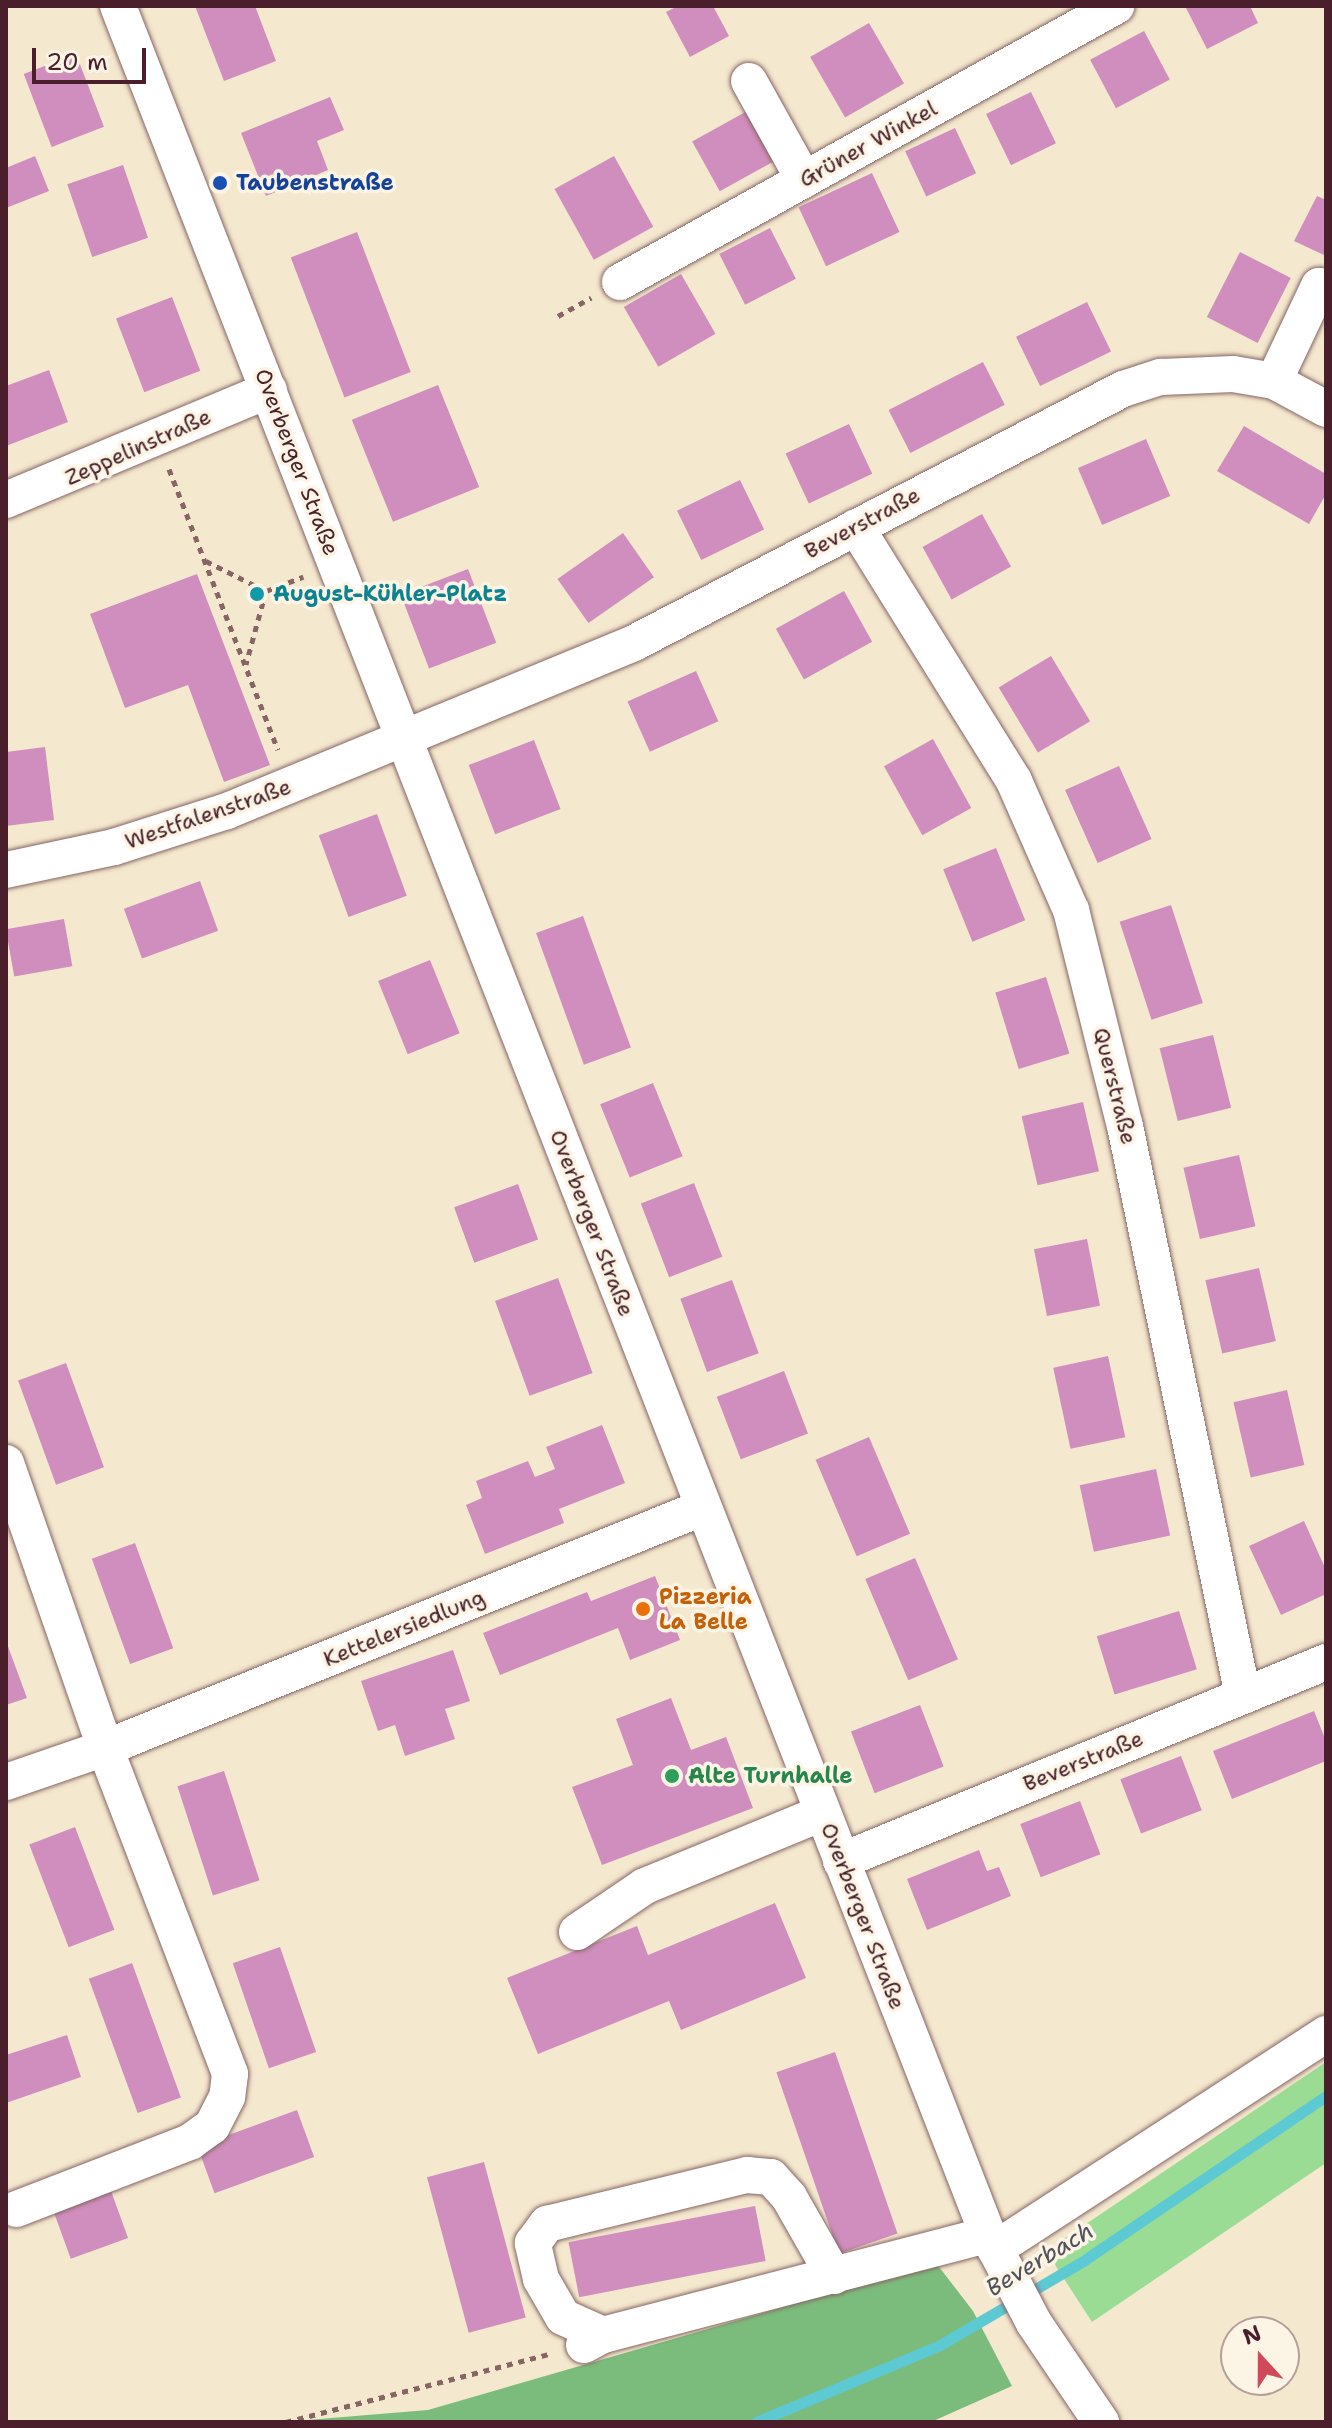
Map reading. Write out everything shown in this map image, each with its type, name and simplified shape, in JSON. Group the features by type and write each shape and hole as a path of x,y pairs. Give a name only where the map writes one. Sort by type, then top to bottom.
{"street":[{"name":"Overberger Straße","path":"118,6 702,1508 995,2250 1034,2323 1101,2422"},
{"name":"Grüner Winkel","path":"620,282 1116,6"},
{"path":"749,81 804,180"},
{"path":"1274,381 1319,286 1326,289"},
{"name":"Beverstraße","path":"405,741 634,643 1123,389 1197,372 1274,381 1326,409"},
{"name":"Zeppelinstraße","path":"6,500 269,390"},
{"name":"Querstraße","path":"856,527 1014,781 1071,910 1125,1126 1243,1696"},
{"name":"Westfalenstraße","path":"6,870 114,847 292,785 405,741"},
{"path":"6,1463 105,1748 230,2074 227,2097 212,2126 190,2142 16,2209"},
{"name":"Kettelersiedlung","path":"6,1782 105,1748 702,1508"},
{"name":"Beverstraße","path":"841,1861 1326,1662"},
{"path":"577,1932 645,1886 822,1813"},
{"path":"834,2276 789,2197 771,2177 747,2175 547,2224 533,2243 541,2279 563,2317 593,2340 834,2276 995,2250 1326,2034"}],"path":[{"path":"158,438 292,785"},
{"path":"205,561 266,591 292,581"},
{"path":"245,665 266,591"},
{"path":"286,2422 593,2340"}],"green space":[{"path":"1326,2062 1326,2163 1092,2322 1046,2251"},
{"path":"936,2263 973,2311 1012,2386 931,2422 283,2422 428,2410"}],"building":[{"path":"195,6 255,6 276,61 224,81"},
{"path":"678,6 713,6 729,36 690,57 666,12"},
{"path":"1185,6 1250,6 1258,23 1207,49"},
{"path":"869,23 904,84 845,118 810,57"},
{"path":"1144,31 1170,80 1116,108 1090,60"},
{"path":"76,54 104,127 52,147 24,74"},
{"path":"1031,92 1056,143 1011,165 986,114"},
{"path":"330,97 344,130 317,141 328,170 266,196 241,133"},
{"path":"749,110 777,160 720,191 692,142"},
{"path":"955,128 976,173 926,197 905,151"},
{"path":"35,156 49,191 6,208 6,168"},
{"path":"614,156 653,227 594,260 555,189"},
{"path":"123,165 148,238 92,257 67,184"},
{"path":"872,173 899,232 826,266 799,207"},
{"path":"1317,196 1326,200 1326,256 1294,241"},
{"path":"770,228 796,279 745,305 719,254"},
{"path":"357,232 411,372 344,397 291,257"},
{"path":"1240,252 1291,278 1258,343 1207,317"},
{"path":"681,274 716,334 658,367 624,307"},
{"path":"172,297 200,371 144,392 116,319"},
{"path":"1087,302 1111,351 1040,386 1016,337"},
{"path":"983,362 1005,405 910,453 889,410"},
{"path":"49,370 68,422 6,446 6,386"},
{"path":"438,385 479,487 393,522 352,420"},
{"path":"849,424 872,474 809,503 786,454"},
{"path":"1244,426 1326,474 1326,494 1309,524 1217,471"},
{"path":"1146,439 1170,496 1102,525 1078,468"},
{"path":"740,480 764,529 701,560 677,511"},
{"path":"982,514 1011,566 952,599 923,547"},
{"path":"623,533 654,577 588,623 557,579"},
{"path":"468,569 496,643 429,669 401,595"},
{"path":"197,574 270,765 224,782 188,685 125,708 90,614"},
{"path":"844,591 872,642 804,680 776,629"},
{"path":"1051,656 1090,721 1038,753 999,687"},
{"path":"696,671 718,721 650,752 627,702"},
{"path":"933,739 971,808 922,835 884,766"},
{"path":"534,740 561,809 495,834 469,765"},
{"path":"45,747 54,820 6,826 6,752"},
{"path":"1119,766 1152,839 1098,863 1065,790"},
{"path":"377,814 407,896 348,917 319,835"},
{"path":"996,848 1025,920 972,942 943,869"},
{"path":"200,881 218,931 142,959 124,909"},
{"path":"1171,905 1203,1003 1151,1020 1120,922"},
{"path":"583,916 631,1048 584,1065 536,933"},
{"path":"64,919 72,966 14,977 6,929"},
{"path":"430,960 460,1033 408,1054 378,981"},
{"path":"1046,977 1069,1054 1019,1069 995,992"},
{"path":"1213,1035 1231,1108 1178,1121 1160,1048"},
{"path":"653,1083 683,1156 630,1178 600,1104"},
{"path":"1083,1102 1099,1171 1038,1185 1022,1116"},
{"path":"1239,1155 1255,1226 1200,1239 1183,1168"},
{"path":"694,1183 722,1257 669,1277 641,1203"},
{"path":"518,1184 538,1239 474,1263 454,1207"},
{"path":"1087,1239 1100,1306 1047,1316 1034,1249"},
{"path":"1259,1268 1276,1341 1222,1353 1205,1280"},
{"path":"558,1278 593,1373 530,1396 495,1301"},
{"path":"732,1280 759,1353 707,1372 680,1299"},
{"path":"1108,1356 1125,1437 1070,1449 1053,1368"},
{"path":"66,1363 104,1467 56,1485 18,1380"},
{"path":"784,1371 808,1434 741,1459 717,1397"},
{"path":"1287,1390 1304,1465 1251,1477 1233,1402"},
{"path":"602,1425 625,1483 559,1509 564,1523 485,1554 466,1505 482,1498 476,1481 528,1461 535,1477 555,1469 546,1447"},
{"path":"869,1437 910,1534 857,1556 816,1460"},
{"path":"1156,1469 1170,1536 1094,1552 1080,1485"},
{"path":"1304,1521 1326,1570 1326,1594 1281,1615 1249,1546"},
{"path":"135,1543 173,1648 130,1664 92,1559"},
{"path":"915,1558 958,1659 908,1680 865,1579"},
{"path":"655,1576 680,1640 630,1660 618,1628 500,1675 483,1633 587,1592 591,1601"},
{"path":"1179,1611 1197,1669 1115,1694 1097,1636"},
{"path":"6,1641 27,1698 6,1705"},
{"path":"453,1650 470,1701 445,1709 455,1739 405,1756 395,1725 378,1731 361,1681"},
{"name":"Alte Turnhalle","path":"671,1698 691,1750 726,1737 753,1808 602,1865 572,1787 633,1765 616,1719"},
{"path":"920,1705 944,1767 875,1793 851,1732"},
{"path":"1314,1711 1326,1741 1326,1761 1232,1799 1213,1751"},
{"path":"1181,1756 1202,1810 1141,1833 1120,1779"},
{"path":"224,1771 260,1880 213,1896 177,1786"},
{"path":"1080,1801 1100,1854 1041,1877 1020,1824"},
{"path":"75,1827 114,1930 69,1947 29,1845"},
{"path":"979,1850 987,1871 999,1867 1011,1896 927,1930 907,1879"},
{"path":"775,1903 806,1978 681,2030 669,2001 538,2054 507,1978 637,1926 648,1955"},
{"path":"280,1947 316,2052 269,2068 233,1963"},
{"path":"132,1963 181,2097 138,2113 89,1979"},
{"path":"67,2035 81,2077 6,2103 6,2055"},
{"path":"835,2052 898,2234 839,2254 776,2072"},
{"path":"297,2110 314,2157 214,2193 197,2146"},
{"path":"484,2162 526,2318 469,2333 427,2177"},
{"path":"111,2191 128,2238 71,2259 54,2212"},
{"path":"755,2206 766,2261 579,2297 568,2242"}],"waterway":[{"name":"Beverbach","path":"756,2422 940,2345 1083,2261 1326,2096"}],"place":[{"name":"Taubenstraße","path":"220,183"},
{"name":"August-Kühler-Platz","path":"257,594"},
{"name":"Pizzeria La Belle","path":"643,1609"},
{"name":"Alte Turnhalle","path":"672,1776"}]}
